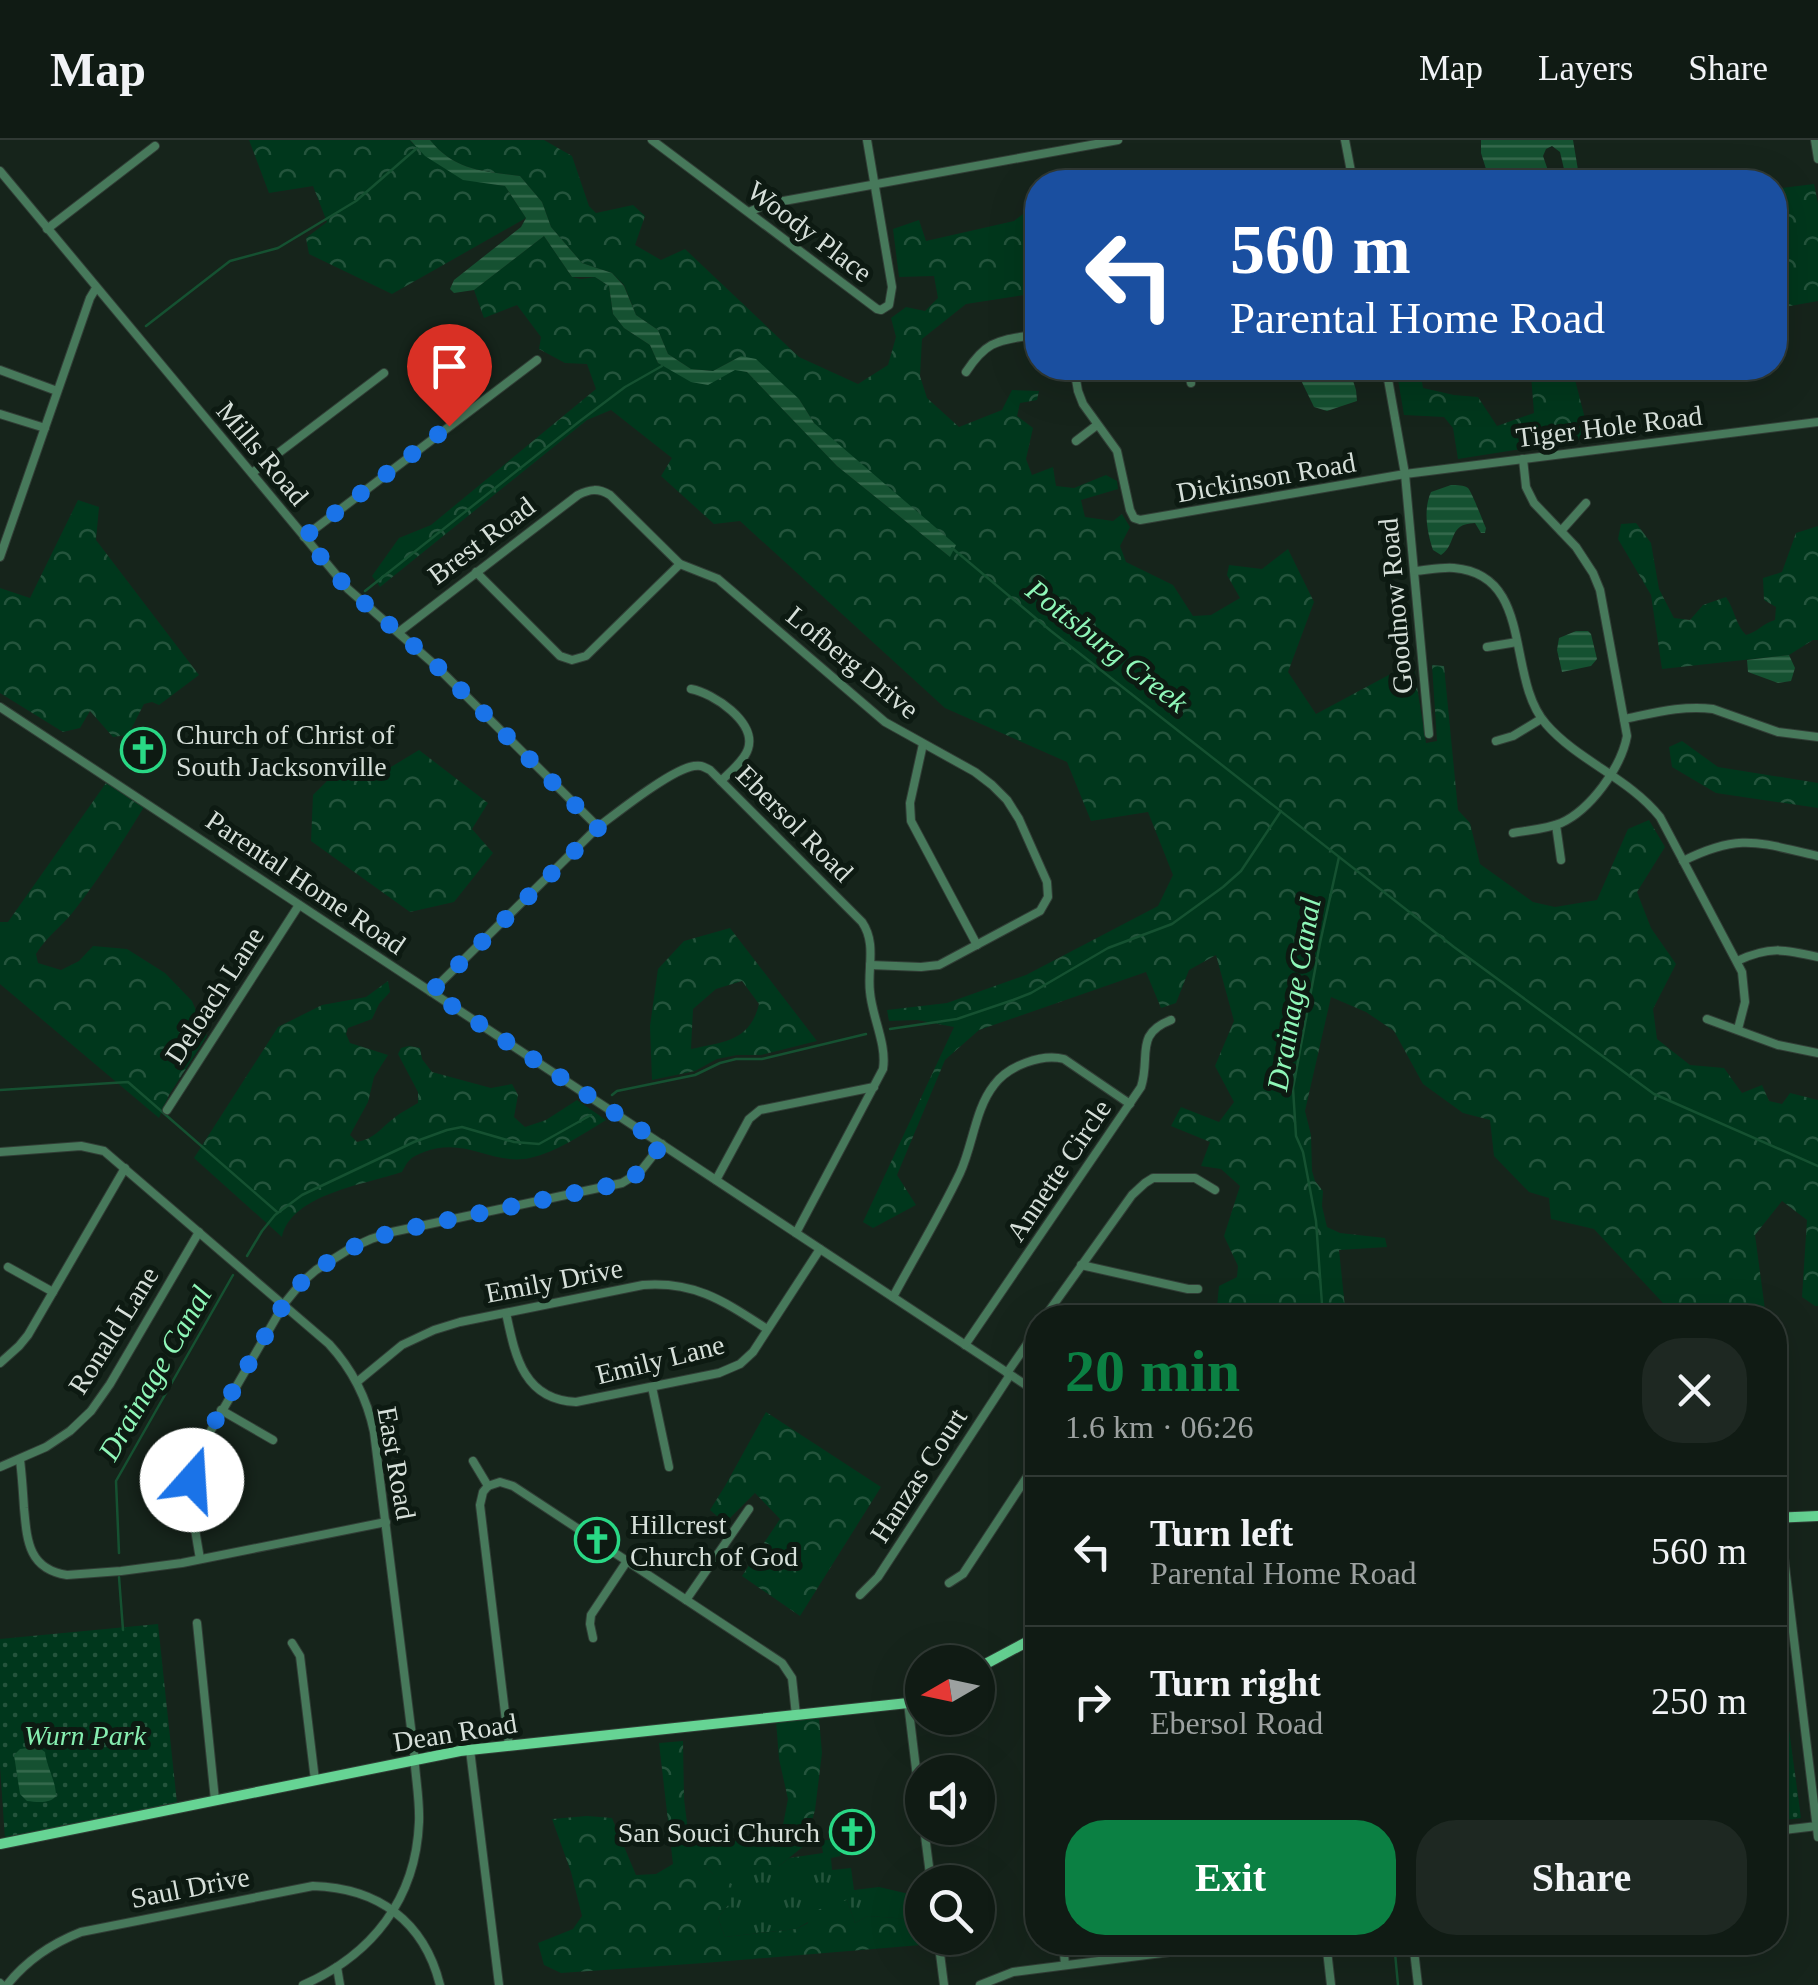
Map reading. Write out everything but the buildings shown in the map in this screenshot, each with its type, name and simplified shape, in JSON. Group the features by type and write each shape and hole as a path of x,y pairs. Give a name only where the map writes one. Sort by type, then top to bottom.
{"main road":[{"path":"1787,1518 1818,1516"},
{"path":"995,1659 1025,1643"},
{"name":"Dean Road","path":"0,1844 470,1750 905,1703"}],"street":[{"name":"Woody Place","path":"652,140 876,309 886,309 892,300 892,287 874,185"},
{"path":"867,140 874,185"},
{"path":"749,212 767,204 1118,140"},
{"path":"1345,140 1351,170"},
{"path":"1815,140 1818,158"},
{"path":"47,229 154,146"},
{"name":"Mills Road","path":"0,172 348,589 436,665 598,828"},
{"path":"0,557 96,288"},
{"path":"966,372 977,354 991,344 1025,337"},
{"path":"304,537 536,360"},
{"path":"0,370 58,391"},
{"path":"252,473 384,373"},
{"path":"1076,380 1097,425 1076,441"},
{"name":"Goodnow Road","path":"1388,380 1405,474 1430,734"},
{"path":"0,414 45,428"},
{"name":"Tiger Hole Road","path":"1405,474 1818,422"},
{"name":"Dickinson Road","path":"1097,425 1117,450 1134,518 1147,521 1405,474"},
{"path":"1513,833 1556,825 1574,816 1610,774 1627,736 1600,590 1585,558 1534,504 1526,486 1523,460"},
{"name":"Lofberg Drive","path":"593,489 610,494 680,564 718,579 885,722 984,778 1007,800 1020,819 1048,882 1048,898 1040,911 978,945"},
{"name":"Brest Road","path":"399,632 578,495 593,489"},
{"path":"1561,530 1586,503"},
{"path":"476,572 560,656 572,660 586,656 680,564"},
{"path":"1415,571 1451,568 1471,572 1498,590 1510,609 1525,684 1542,719 1561,739 1653,808 1666,826 1737,961 1745,988 1738,1029"},
{"path":"1487,647 1517,642"},
{"path":"691,689 712,695 748,731 749,748 745,756 721,780"},
{"name":"Parental Home Road","path":"0,707 1025,1384"},
{"path":"1624,719 1682,708 1713,709 1770,730 1818,737"},
{"path":"1496,741 1542,719"},
{"path":"796,1233 884,1064 870,994 870,965 930,967 978,945 912,820 910,803 923,744"},
{"name":"Ebersol Road","path":"431,992 622,808 685,769 704,767 862,922 869,936 870,965"},
{"path":"1556,825 1562,860"},
{"path":"1683,861 1709,848 1756,842 1818,856"},
{"name":"Deloach Lane","path":"168,1110 299,904"},
{"path":"1737,961 1776,949 1818,957"},
{"path":"1707,1019 1778,1044 1818,1053"},
{"name":"Annette Circle","path":"965,1345 1130,1104 1144,1080 1148,1035 1172,1020"},
{"path":"893,1297 960,1173 984,1102 1000,1078 1038,1059 1055,1056 1064,1058 1130,1104"},
{"path":"716,1180 749,1119 760,1110 874,1086"},
{"path":"200,1559 191,1506 199,1451 284,1304 301,1283 351,1248 392,1232 614,1186 640,1172 662,1144"},
{"name":"East Road","path":"0,1152 89,1146 104,1151 329,1344 357,1382 374,1432 419,1800 418,1836 395,1910"},
{"path":"0,1363 28,1335 125,1168"},
{"path":"1053,1305 1144,1182 1153,1178 1195,1178 1214,1190"},
{"name":"Ronald Lane","path":"0,1467 58,1439 91,1411 199,1232"},
{"name":"Emily Lane","path":"506,1313 518,1364 530,1382 546,1394 576,1402 652,1387 733,1368 753,1352 820,1249"},
{"path":"1080,1264 1198,1289"},
{"path":"8,1266 53,1292"},
{"name":"Emily Drive","path":"357,1382 419,1336 448,1325 628,1287 670,1284 712,1295 767,1330"},
{"name":"Hanzas Court","path":"860,1595 878,1578 1025,1349"},
{"path":"652,1387 669,1467"},
{"path":"221,1410 274,1440"},
{"path":"20,1460 28,1545 49,1570 67,1575 121,1572 200,1559 386,1522"},
{"path":"473,1461 488,1486"},
{"path":"948,1583 962,1574 1025,1480"},
{"path":"509,1746 480,1505 488,1486 500,1482 512,1486 786,1667 792,1678 796,1715"},
{"path":"686,1600 749,1509"},
{"path":"593,1638 591,1615 627,1562"},
{"path":"1787,1595 1818,1837"},
{"path":"197,1623 215,1800"},
{"path":"292,1643 300,1656 315,1780"},
{"path":"470,1750 499,1985"},
{"path":"1787,1830 1817,1826"},
{"name":"Saul Drive","path":"3,1984 38,1956 81,1932 289,1890 313,1886 344,1889 395,1910"},
{"path":"303,1985 337,1967 368,1941 395,1910 426,1950 440,1985"},
{"path":"940,1955 944,1985"},
{"path":"1064,1955 1065,1965"},
{"path":"980,1985 1013,1972 1145,1955"},
{"path":"1328,1955 1331,1985"},
{"path":"1415,1955 1418,1985"},
{"path":"337,1967 340,1985"}],"green space":[{"path":"249,140 410,140 463,179 505,186 526,218 392,294 309,254 306,238 327,222 313,186 269,193"},
{"path":"430,140 544,140 572,156 589,206 596,213 633,205 645,216 635,245 661,260 685,249 799,357 858,384 888,365 896,337 891,318 906,307 925,311 938,298 934,276 899,277 893,229 919,220 926,241 1014,221 1025,212 1025,295 966,304 922,339 920,376 927,398 959,427 1002,410 1012,390 1039,391 1037,400 1020,403 1017,416 1033,428 1026,459 1032,475 1053,467 1056,486 1074,488 1106,475 1117,481 1118,489 1081,500 1085,517 1113,521 1122,514 1130,527 1120,546 1126,562 1173,585 1193,616 1211,615 1240,598 1227,575 1229,565 1262,569 1288,549 1314,602 1288,672 1316,714 1413,662 1426,743 1437,741 1432,665 1444,666 1458,810 1470,823 1480,864 1533,902 1555,907 1597,900 1628,829 1649,820 1665,847 1637,892 1651,928 1676,964 1653,1009 1657,1039 1690,1065 1724,1068 1742,1093 1762,1085 1769,1101 1782,1104 1790,1093 1818,1100 1818,1306 1802,1297 1807,1220 1782,1201 1755,1235 1764,1305 1665,1305 1594,1229 1551,1219 1549,1198 1529,1192 1494,1156 1490,1120 1463,1113 1423,1084 1394,1031 1366,1012 1331,997 1305,1111 1311,1135 1312,1171 1323,1191 1327,1227 1340,1233 1385,1238 1387,1247 1339,1250 1345,1305 1217,1305 1219,1286 1237,1277 1238,1266 1224,1236 1240,1186 1221,1169 1201,1166 1210,1142 1171,1126 1181,1107 1219,1122 1234,1102 1215,1066 1234,1021 1216,955 1189,970 1176,1003 1161,1008 1146,972 979,1030 945,1060 897,1175 916,1205 873,1228 863,1222 954,1027 917,1020 889,1021 887,1010 947,1003 1026,975 1158,906 1173,875 1148,812 1091,821 1067,762 945,708 740,521 714,524 661,476 672,458 611,410 587,420 380,587 372,576 399,538 431,525 596,389 587,364 565,363 539,349 541,337 517,305 484,318 474,290 544,236 572,277 595,277 609,286 613,314 624,328 650,345 658,363 707,385 735,369 747,372 837,466 950,557 814,423 799,399 741,356 713,371 691,369 668,354 658,330 636,315 624,285 612,273 582,263 551,227 542,202 520,176 460,164"},
{"path":"1814,184 1818,204 1818,301 1787,307 1787,187"},
{"path":"1398,380 1422,380 1423,388 1478,397 1497,426 1534,413 1531,380 1575,380 1590,438 1458,459 1453,428 1444,417 1404,415"},
{"path":"78,500 99,507 96,540 199,675 159,705 144,704 128,735 113,737 90,711 80,728 63,732 0,693 0,588 30,598"},
{"path":"1636,523 1651,543 1659,589 1674,618 1690,620 1703,605 1726,597 1746,635 1775,620 1776,607 1764,600 1763,578 1782,572 1796,533 1818,526 1818,640 1789,655 1662,669 1651,595 1618,539 1621,524"},
{"path":"1682,741 1718,767 1818,783 1818,808 1716,793 1672,767 1669,747"},
{"path":"419,750 488,803 472,829 493,853 454,902 410,912 311,841 313,795 342,766 364,753 386,770"},
{"path":"106,783 144,807 83,899 36,954 38,963 61,970 79,961 93,946 127,949 165,973 192,1001 207,1036 159,1118 0,984 0,922 8,922"},
{"path":"730,928 817,1041 761,1055 717,1059 695,1071 652,1080 650,1026 658,969 684,941","holes":["742,981 759,1004 742,1033 691,1049 693,1009 716,989"]},
{"path":"388,981 390,992 372,1019 348,1028 346,1034 350,1043 388,1055 374,1077 368,1102 350,1135 357,1142 373,1136 418,1103 418,1092 398,1054 401,1048 409,1046 420,1048 422,1059 432,1072 491,1088 512,1084 518,1095 514,1117 525,1127 546,1120 577,1100 606,1120 560,1147 530,1158 503,1158 453,1147 424,1152 410,1159 402,1172 315,1201 288,1222 282,1237 194,1158 278,1027 322,1005 366,997"},
{"path":"766,1412 881,1487 800,1616 742,1576 780,1519 755,1493 725,1523 710,1510"},
{"name":"Wurn Park","path":"158,1624 177,1803 5,1839 0,1766 0,1639"},
{"path":"1787,1715 1801,1818 1787,1820"},
{"path":"819,1718 822,1753 815,1810 805,1845 779,1866 705,1866 732,1884 728,1905 718,1918 725,1937 796,1929 808,1923 808,1913 847,1900 855,1923 868,1916 905,1919 905,1946 561,1973 544,1965 538,1943 573,1929 582,1916 552,1819 612,1818 636,1875 656,1874 673,1864 659,1743 683,1741 688,1831 698,1843 731,1842 762,1835 783,1825 788,1799 776,1720"},
{"path":"839,1838 841,1856 831,1858 832,1870 851,1868 854,1890 879,1887 905,1893 905,1919 868,1916 855,1923 847,1900 796,1929 725,1937 718,1918 728,1905 713,1874 704,1865 779,1866 789,1858 823,1853 821,1841"}],"shaded area":[{"path":"410,140 430,140 449,158 470,168 520,176 542,202 551,227 582,263 612,273 624,286 636,315 658,330 668,354 691,369 713,371 741,356 756,359 799,399 814,423 956,545 950,557 837,466 747,372 735,370 708,385 691,382 658,363 650,345 624,328 613,314 609,286 595,277 572,277 544,236 474,290 454,293 450,289 454,280 521,227 526,218 505,186 463,180 425,156"},
{"path":"1481,140 1573,140 1578,170 1564,170 1560,152 1552,146 1543,156 1548,170 1486,170"},
{"path":"1301,380 1353,380 1357,401 1327,411 1314,407"},
{"path":"1451,485 1468,488 1486,528 1481,533 1475,523 1460,527 1441,555 1431,543 1427,506 1431,492"},
{"path":"1576,631 1591,634 1597,659 1591,666 1562,672 1557,650 1559,638"},
{"path":"1789,655 1795,668 1791,681 1778,683 1748,672 1747,660"},
{"path":"38,1747 45,1752 56,1796 47,1801 27,1801 20,1794 14,1755 20,1749"}],"waterway":[{"path":"146,326 230,261 278,248 356,201 417,148"},
{"path":"365,591 580,421 625,387 662,366"},
{"name":"Pottsburg Creek","path":"952,548 1051,631 1454,947 1654,1094 1818,1166"},
{"name":"Drainage Canal","path":"890,1029 957,1019 1013,1000 1108,948 1172,924 1241,871 1281,811"},
{"name":"Drainage Canal","path":"1322,1305 1316,1221 1303,1152 1296,1136 1293,1088 1339,857"},
{"name":"Drainage Canal","path":"612,1095 695,1075 736,1059 762,1059 866,1034"},
{"path":"0,1090 128,1082 277,1212"},
{"name":"Drainage Canal","path":"247,1256 275,1215 302,1195 414,1142 462,1127 514,1142 539,1144 591,1115"},
{"name":"Drainage Canal","path":"119,1553 116,1481 233,1275"},
{"path":"119,1577 123,1630"},
{"name":"Drainage Canal","path":"1395,1955 1398,1985"}],"place":[{"name":"Church of Christ of South Jacksonville","path":"143,750"},
{"name":"Hillcrest Church of God","path":"597,1540"},
{"name":"San Souci Church","path":"852,1832"}],"route":[{"path":"192,1480 204,1440 284,1304 316,1270 351,1248 392,1232 614,1186 632,1179 662,1144 431,992 598,828 436,665 348,589 304,537 449,426"}]}
